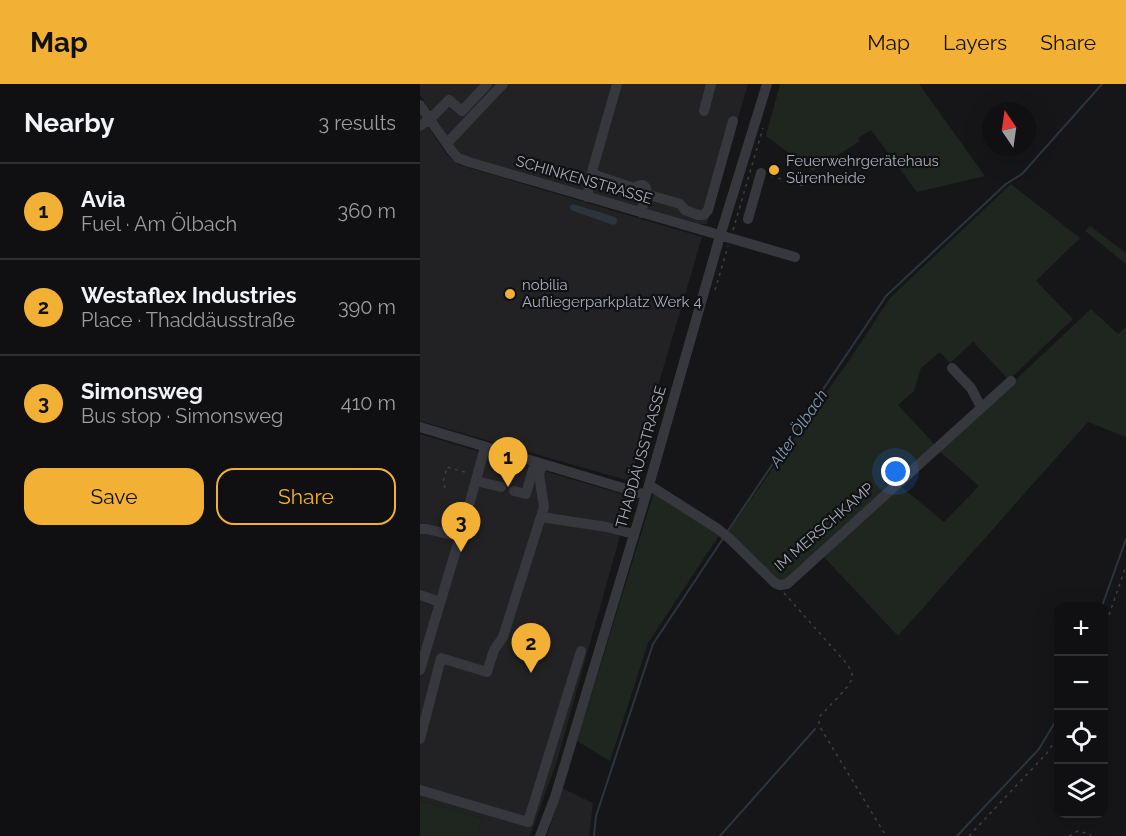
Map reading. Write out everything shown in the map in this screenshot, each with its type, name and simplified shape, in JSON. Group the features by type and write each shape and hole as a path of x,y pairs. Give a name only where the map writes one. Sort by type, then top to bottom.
{"street":[{"path":"420,126 448,100 462,111 487,84"},
{"path":"446,142 503,84"},
{"path":"587,197 617,84"},
{"path":"704,111 711,84"},
{"name":"THADDÄUSSTRASSE","path":"540,836 568,755 720,236 745,190 767,84"},
{"name":"SCHINKENSTRASSE","path":"420,105 458,158 795,257"},
{"path":"646,194 680,204 691,213 704,214 708,210 733,121"},
{"path":"748,219 745,190 761,173"},
{"path":"592,174 634,188"},
{"path":"628,209 634,188 639,185 645,186 646,194 641,213"},
{"path":"952,368 971,388 981,407"},
{"name":"IM MERSCHKAMP","path":"420,427 484,447 509,449 539,463 647,490 718,529 775,583 780,585 787,584 1011,381"},
{"path":"420,670 423,645 440,602 484,447"},
{"path":"514,491 526,494 539,463"},
{"path":"420,739 441,658 487,672 494,650 503,637 544,507 539,463"},
{"path":"476,478 501,488"},
{"path":"541,517 608,527 634,534"},
{"path":"420,529 460,537"},
{"path":"420,596 440,602"},
{"path":"420,790 528,822 581,651"},
{"path":"549,749 568,755"}],"path":[{"path":"740,207 764,127"},
{"path":"761,173 807,187"},
{"path":"445,488 443,483 447,467 476,478"},
{"path":"1108,618 1126,566"},
{"path":"780,585 781,590 848,664 851,671 850,684 820,716 820,727 886,836"},
{"path":"969,836 1054,743"},
{"path":"1069,836 1078,831 1091,836"}],"shaded area":[{"path":"420,84 748,84 707,224 700,224 458,152 420,95"},
{"path":"780,84 919,84 985,176 917,192 871,130 858,138 860,141 813,171 766,136"},
{"name":"nobilia Aufliegerparkplatz Werk 4","path":"420,114 447,155 459,165 702,237 630,481 420,421"},
{"path":"1011,184 1080,238 1036,281 1073,319 1009,380 974,341 950,363 940,352 921,368 914,391 898,405 936,446 786,581 781,582 728,532 890,298"},
{"path":"573,204 615,217 618,220 613,225 571,210 570,206"},
{"path":"1090,226 1126,253 1126,264 1085,231"},
{"path":"1091,309 1118,334 1126,327 1126,437 1088,422 898,636 822,555 899,485 944,522 979,486 938,450"},
{"path":"420,434 625,495 630,500 557,761 530,836 477,836 482,818 420,801"},
{"path":"654,492 720,534 648,643 610,761 577,741"},
{"path":"562,788 593,803 589,836 547,836"},
{"path":"420,801 482,818 477,836 420,836"}],"waterway":[{"name":"Alter Ölbach","path":"727,532 886,296 1006,184 1022,174 1102,84"},
{"name":"Alter Ölbach","path":"594,836 596,816 653,644 724,537"},
{"path":"1103,602 1126,539"},
{"path":"957,836 1039,749 1054,724"},
{"path":"720,836 815,729"}],"place":[{"name":"Feuerwehrgerätehaus Sürenheide","path":"774,170"},
{"name":"nobilia Aufliegerparkplatz Werk 4","path":"510,294"},
{"name":"Avia","path":"508,487"},
{"name":"Simonsweg","path":"461,552"},
{"name":"Westaflex Industries","path":"531,673"}]}
